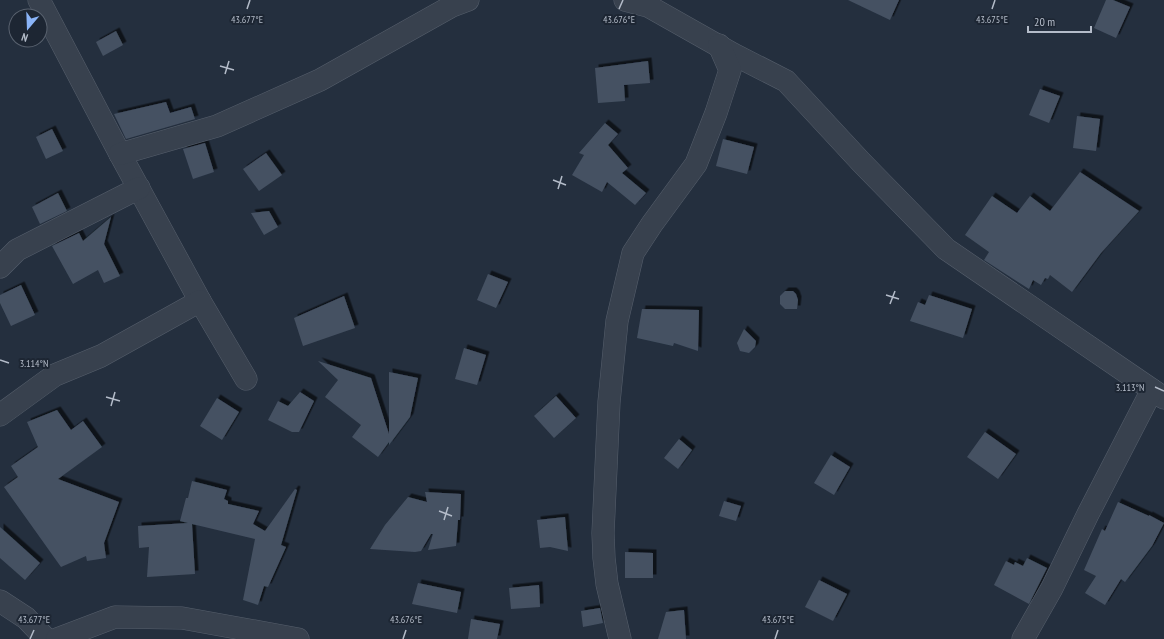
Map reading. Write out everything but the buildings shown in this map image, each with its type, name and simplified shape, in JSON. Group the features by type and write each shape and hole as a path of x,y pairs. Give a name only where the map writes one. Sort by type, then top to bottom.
{"street":[{"path":"38,0 200,301 246,379"},
{"path":"120,154 217,126 313,83 452,6 468,0"},
{"path":"625,0 648,3 719,45 786,81 861,162 946,249 1158,394 1088,514 1052,588 1023,639"},
{"path":"620,639 607,584 603,532 609,402 617,321 633,253 652,224 696,164 716,113 730,70 719,45"},
{"path":"0,267 17,250 139,188"},
{"path":"0,415 55,375 101,356 200,301"},
{"path":"0,600 26,618 46,639"},
{"path":"57,639 115,617 182,618 298,639"}]}
